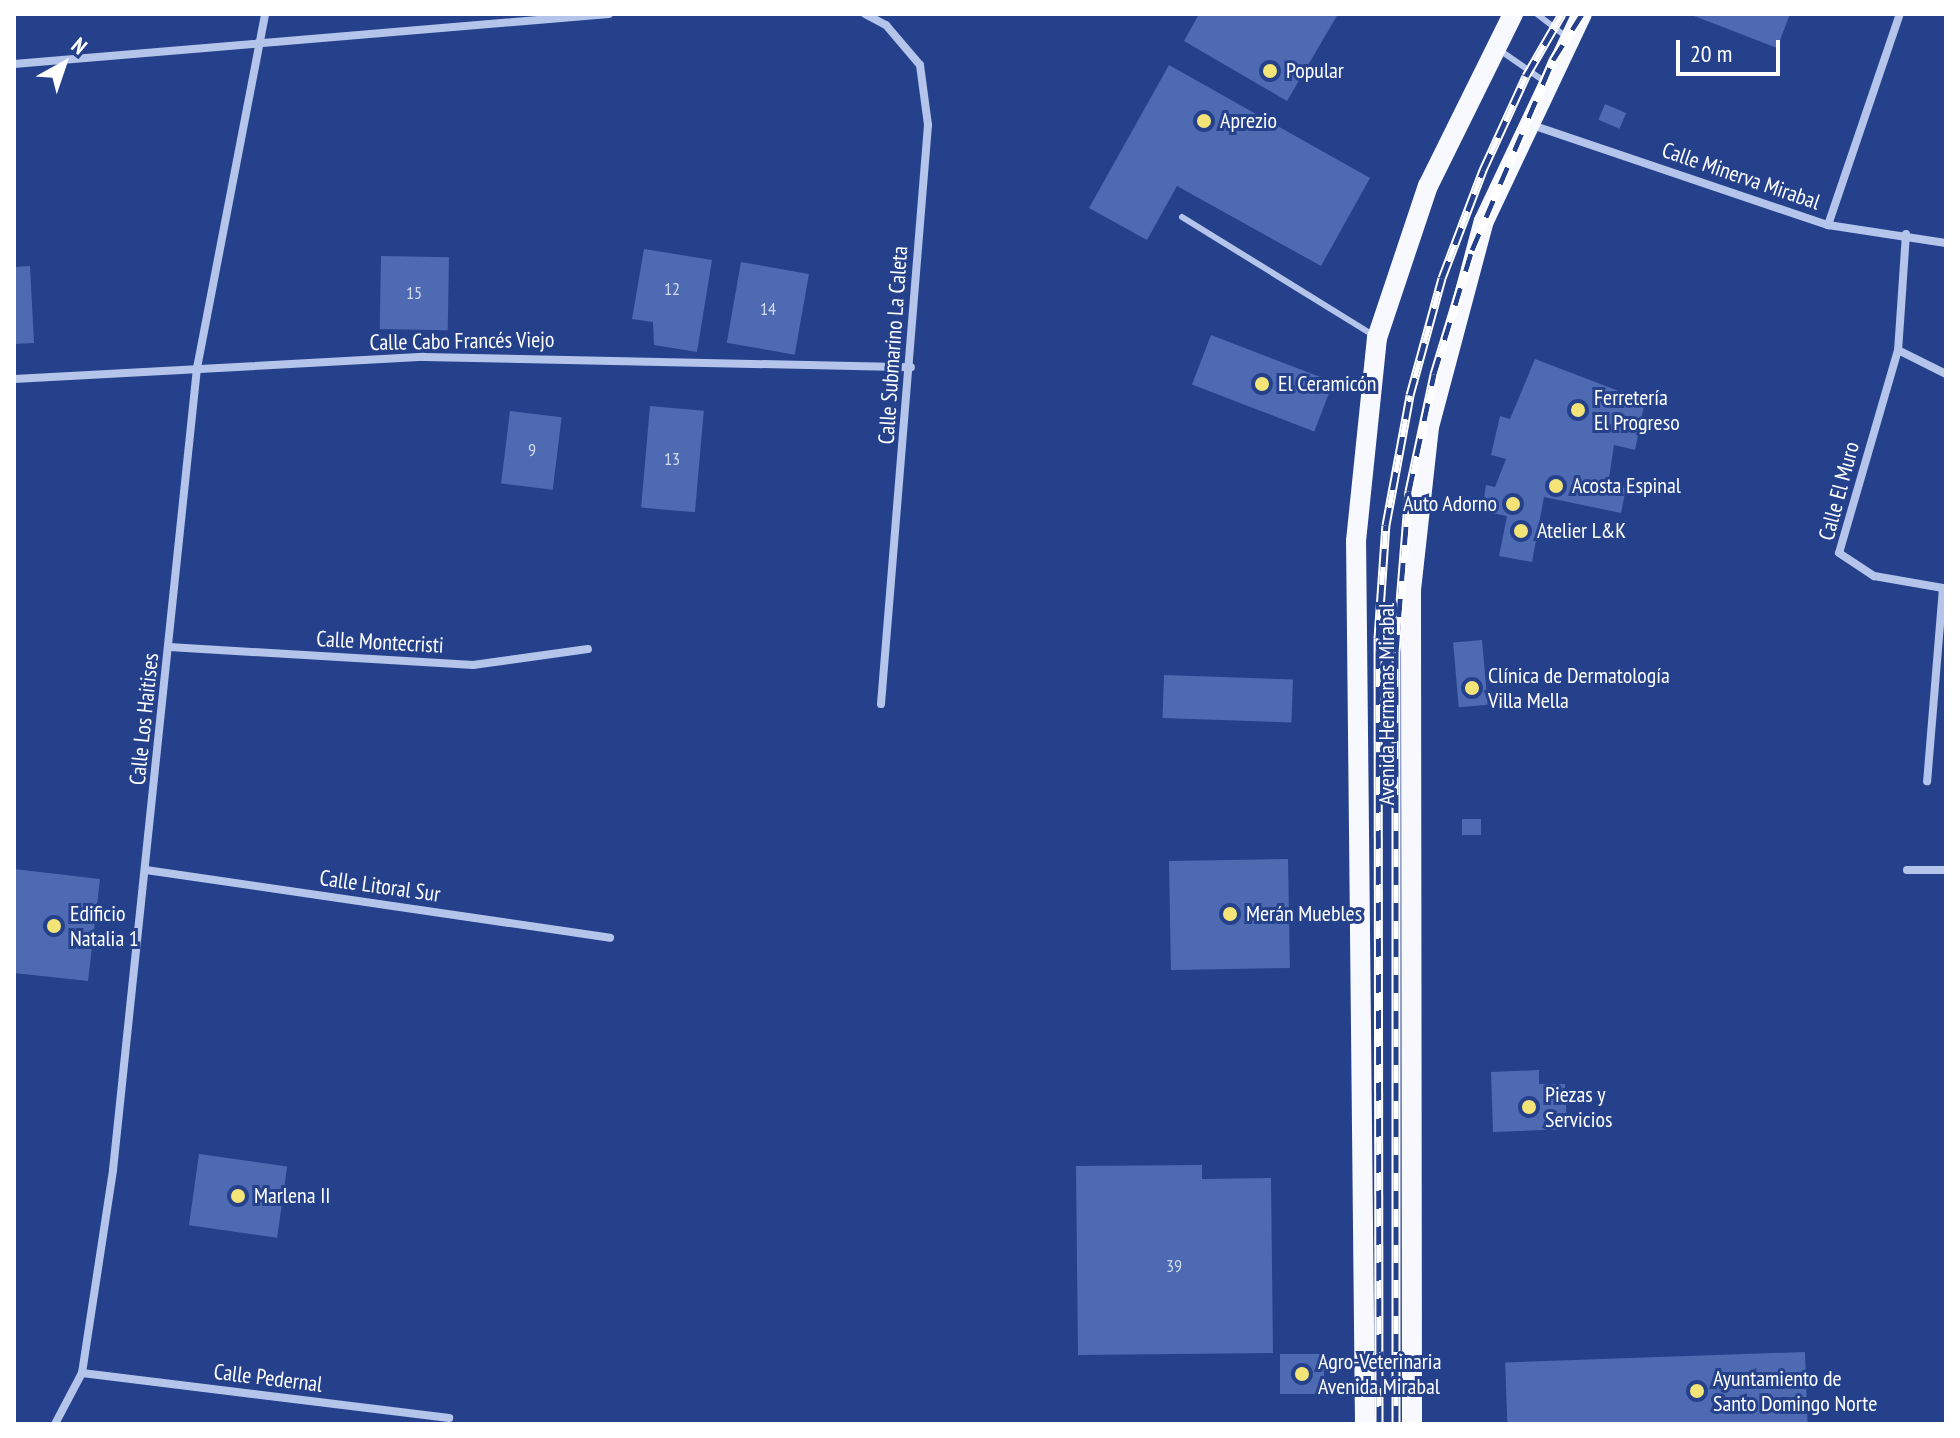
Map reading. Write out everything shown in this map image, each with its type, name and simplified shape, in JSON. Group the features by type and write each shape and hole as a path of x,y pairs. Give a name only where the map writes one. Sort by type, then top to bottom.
{"main road":[{"name":"Avenida Hermanas Mirabal","path":"1365,1424 1356,541 1377,338 1428,186 1513,14"},
{"name":"Avenida Hermanas Mirabal","path":"1412,1424 1411,590 1436,398 1484,221 1529,124 1551,86 1582,14"}],"street":[{"name":"Calle Los Haitises","path":"55,1424 82,1373 113,1170 197,368 265,14"},
{"path":"14,64 260,40 609,14"},
{"name":"Calle Submarino La Caleta","path":"865,14 886,25 920,65 928,125 911,367 881,704"},
{"path":"1828,225 1899,16"},
{"name":"Calle Minerva Mirabal","path":"1529,124 1828,225 1906,234 1946,243"},
{"name":"Calle El Muro","path":"1906,234 1898,350 1839,553 1874,576 1944,589 1927,781"},
{"path":"1898,350 1946,374"},
{"name":"Calle Cabo Francés Viejo","path":"14,379 423,357 911,367"},
{"name":"Calle Montecristi","path":"169,647 473,665 588,649"},
{"name":"Calle Litoral Sur","path":"146,870 610,938"},
{"path":"1907,870 1946,870"},
{"name":"Calle Pedernal","path":"82,1373 449,1418"}],"lane":[{"path":"1537,14 1571,41"},
{"path":"1497,48 1551,86"},
{"path":"1182,217 1377,338"}],"building":[{"name":"Popular","path":"1199,14 1338,14 1287,101 1184,41"},
{"path":"1689,14 1790,14 1777,48"},
{"name":"Aprezio","path":"1169,65 1370,178 1321,266 1177,186 1147,240 1089,208"},
{"path":"1605,104 1626,113 1620,129 1598,120"},
{"path":"644,249 712,260 697,352 654,345 653,322 632,319"},
{"path":"381,256 449,257 448,330 380,329"},
{"path":"741,262 809,274 795,355 727,343"},
{"path":"30,266 34,343 14,344 14,267"},
{"name":"El Ceramicón","path":"1211,335 1333,382 1314,431 1192,384"},
{"path":"1535,359 1645,401 1635,450 1614,445 1608,485 1626,488 1621,513 1544,497 1532,562 1499,556 1507,516 1482,511 1486,485 1495,487 1506,459 1491,455 1500,416 1510,419"},
{"path":"650,406 704,411 695,512 641,508"},
{"path":"510,411 562,417 553,490 501,483"},
{"path":"1482,640 1488,705 1459,707 1453,643"},
{"path":"1164,675 1293,680 1291,722 1162,718"},
{"path":"1462,819 1481,819 1481,835 1462,835"},
{"name":"Merán Muebles","path":"1288,859 1290,968 1171,970 1169,861"},
{"name":"Edificio Natalia 1","path":"14,869 100,879 88,981 14,973"},
{"name":"Piezas y Servicios","path":"1539,1070 1539,1084 1565,1084 1567,1129 1493,1132 1491,1072"},
{"name":"Marlena II","path":"199,1154 287,1166 277,1238 189,1225"},
{"path":"1202,1165 1202,1179 1271,1178 1273,1353 1078,1355 1076,1166"},
{"name":"Ayuntamiento de Santo Domingo Norte","path":"1805,1352 1808,1424 1507,1424 1505,1362"},
{"name":"Agro-Veterinaria Avenida Mirabal","path":"1280,1354 1324,1354 1324,1394 1280,1394"}],"railway":[{"path":"1379,1424 1378,638 1386,525 1410,395 1442,278 1483,170 1526,76 1562,14"},
{"path":"1396,1424 1396,652 1409,491 1434,374 1472,250 1553,60 1582,14"}],"place":[{"name":"Popular","path":"1270,71"},
{"name":"Aprezio","path":"1204,121"},
{"name":"El Ceramicón","path":"1262,384"},
{"name":"Ferretería El Progreso","path":"1578,410"},
{"name":"Acosta Espinal","path":"1556,486"},
{"name":"Auto Adorno","path":"1513,504"},
{"name":"Atelier L&K","path":"1521,531"},
{"name":"Clínica de Dermatología Villa Mella","path":"1472,688"},
{"name":"Merán Muebles","path":"1230,914"},
{"name":"Edificio Natalia 1","path":"54,926"},
{"name":"Piezas y Servicios","path":"1529,1107"},
{"name":"Marlena II","path":"238,1196"},
{"name":"Agro-Veterinaria Avenida Mirabal","path":"1302,1374"},
{"name":"Ayuntamiento de Santo Domingo Norte","path":"1697,1391"}]}
